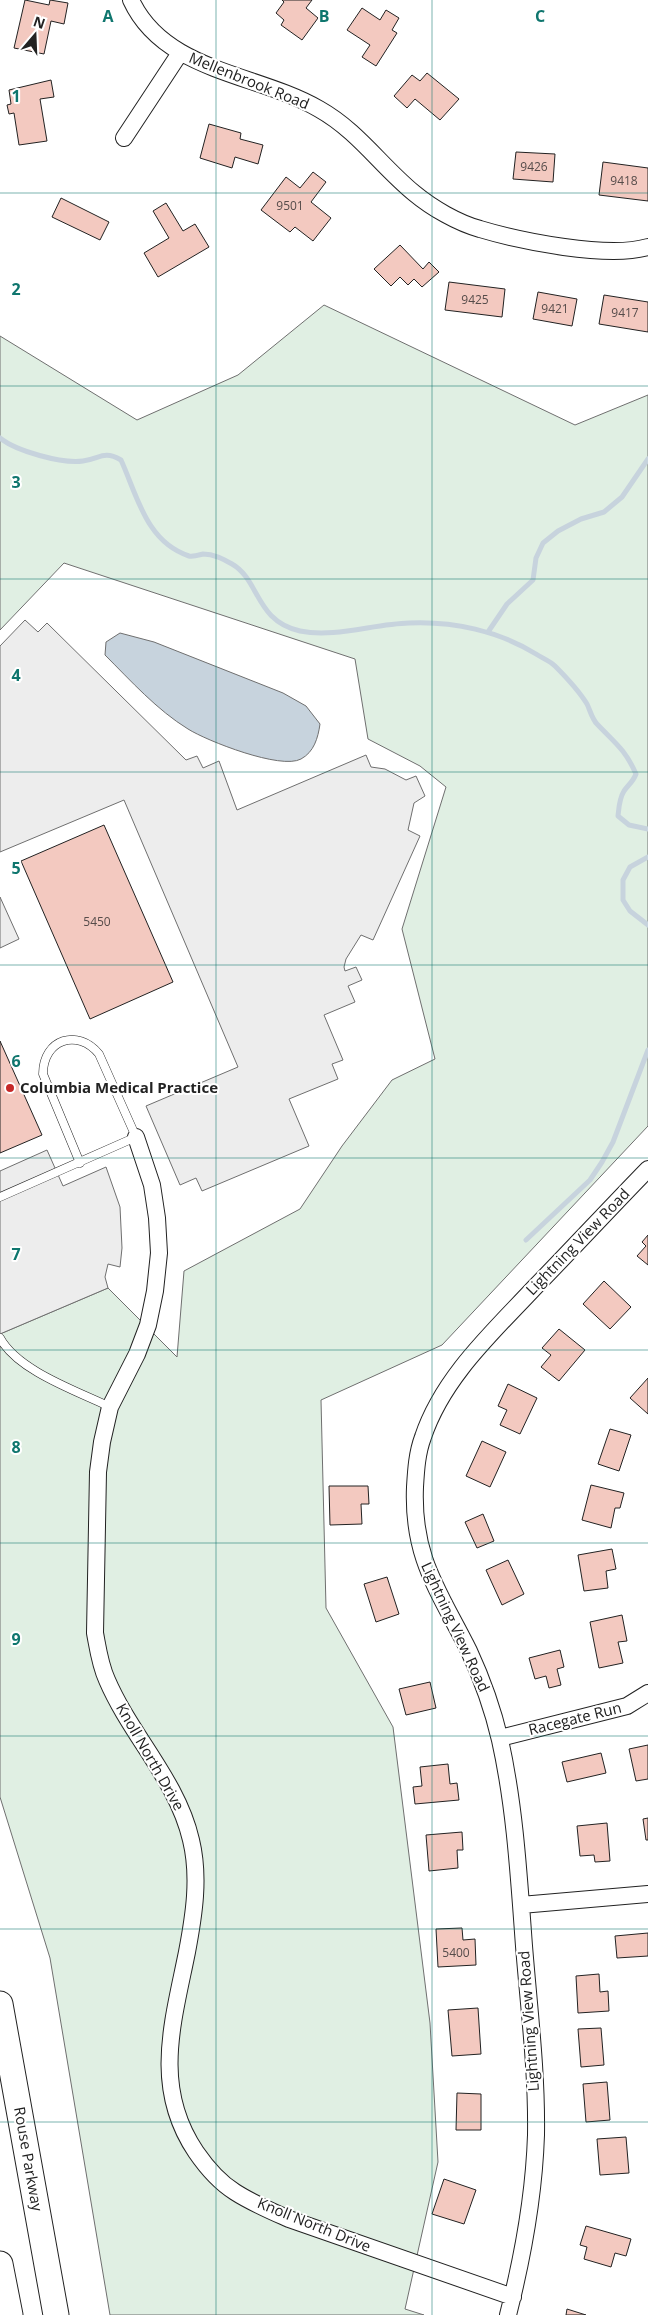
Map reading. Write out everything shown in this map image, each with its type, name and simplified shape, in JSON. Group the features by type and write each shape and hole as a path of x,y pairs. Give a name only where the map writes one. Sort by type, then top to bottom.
{"main road":[{"name":"Rouse Parkway","path":"0,2004 49,2280 58,2315"},
{"path":"0,2264 9,2311"}],"street":[{"name":"Mellenbrook Road","path":"131,0 148,28 180,53 294,96 318,108 343,124 362,140 415,194 449,215 479,229 578,248 613,251 648,247"},
{"path":"124,138 180,53"},
{"name":"Knoll North Drive","path":"136,1138 152,1185 157,1218 159,1253 155,1291 148,1325 137,1354 110,1407 98,1472 95,1633 99,1658 107,1680 121,1708 171,1789 184,1815 195,1863 192,1923 170,2039 168,2066 177,2117 188,2141 215,2176 235,2192 249,2200 289,2219 513,2297"},
{"name":"Lightning View Road","path":"508,2315 527,2230 536,2134 521,1905 508,1784 500,1738 482,1683 470,1653 427,1570 418,1542 414,1505 416,1470 422,1438 436,1408 455,1376 492,1333 648,1169"},
{"name":"Racegate Run","path":"500,1738 627,1706 648,1693"},
{"path":"521,1905 648,1894"}],"lane":[{"path":"0,1196 80,1163 136,1138 100,1054 85,1042 69,1040 61,1042 48,1053 44,1060 43,1074 80,1163"},
{"path":"0,1338 4,1345 21,1360 41,1374 110,1407"}],"green space":[{"path":"324,305 575,425 648,395 648,1126 442,1345 321,1400 326,1608 393,1727 430,2023 438,2162 405,2309 424,2315 110,2315 50,1958 0,1797 0,1334 108,1288 177,1357 184,1271 300,1209 342,1146 392,1080 435,1059 402,929 446,787 420,766 368,739 355,659 64,563 0,630 0,336 137,420 238,375"}],"shaded area":[{"path":"25,620 38,632 47,623 186,760 197,756 203,768 219,761 237,810 366,755 371,767 385,769 406,780 416,776 425,796 414,803 408,830 420,836 373,940 361,935 346,959 345,971 356,967 362,980 348,986 355,1002 324,1015 343,1060 332,1064 338,1079 289,1099 309,1146 202,1191 196,1178 180,1185 146,1106 238,1067 124,800 0,852 0,646"},
{"path":"120,633 154,642 283,693 306,706 320,724 317,739 312,749 301,759 278,761 261,758 227,747 188,729 155,704 105,655 106,642"},
{"path":"0,897 19,939 0,948"},
{"path":"47,1150 63,1186 106,1167 120,1207 122,1248 120,1267 108,1264 105,1277 108,1288 0,1334 0,1171"}],"building":[{"path":"25,0 49,5 50,0 68,3 64,24 51,21 44,54 14,48"},
{"path":"282,0 312,0 306,8 318,18 302,40 281,25 284,20 276,13 284,2"},
{"path":"362,8 380,20 386,10 399,18 392,30 397,33 376,66 362,57 370,45 347,30"},
{"path":"427,73 459,99 440,120 415,99 407,108 394,96 412,75 420,81"},
{"path":"51,80 54,97 40,99 47,141 19,145 14,113 9,114 7,105 11,104 9,90"},
{"path":"209,124 241,133 240,139 263,145 258,164 235,157 232,168 200,158"},
{"path":"516,152 555,154 553,182 513,179"},
{"path":"603,162 648,168 648,201 599,195"},
{"path":"313,172 326,182 311,202 331,218 313,241 295,227 290,232 261,210 286,177 300,188"},
{"path":"61,198 109,222 100,240 52,217"},
{"path":"166,203 183,231 195,224 209,247 158,277 144,253 169,238 153,211"},
{"path":"400,245 423,269 429,262 439,272 422,287 414,279 408,285 400,277 391,286 374,269"},
{"path":"449,282 505,289 502,317 445,310"},
{"path":"538,292 577,299 572,326 533,319"},
{"path":"604,295 648,302 648,332 599,324"},
{"path":"104,825 173,982 90,1019 21,861"},
{"name":"Columbia Medical Practice","path":"0,1041 42,1135 0,1153"},
{"path":"648,1235 648,1265 637,1256 646,1246 642,1242"},
{"path":"604,1281 631,1307 610,1329 583,1304"},
{"path":"559,1329 585,1350 559,1381 541,1367 551,1355 542,1348"},
{"path":"648,1378 648,1414 630,1398"},
{"path":"508,1384 537,1398 520,1434 500,1425 507,1410 498,1406"},
{"path":"610,1429 631,1435 619,1471 598,1464"},
{"path":"482,1441 506,1452 490,1487 466,1476"},
{"path":"591,1485 624,1493 620,1508 615,1508 611,1528 582,1520"},
{"path":"329,1486 368,1486 369,1504 361,1504 362,1524 330,1525"},
{"path":"483,1514 494,1541 477,1548 465,1522"},
{"path":"612,1549 616,1569 606,1571 608,1588 584,1591 578,1555"},
{"path":"508,1560 524,1594 502,1605 486,1570"},
{"path":"387,1577 399,1614 376,1622 364,1584"},
{"path":"622,1615 627,1641 618,1642 623,1663 599,1668 590,1622"},
{"path":"560,1650 564,1667 557,1669 561,1685 549,1688 546,1676 535,1679 529,1658"},
{"path":"430,1682 436,1708 406,1715 399,1689"},
{"path":"648,1745 648,1779 636,1781 629,1749"},
{"path":"601,1753 606,1773 567,1782 562,1762"},
{"path":"448,1764 450,1784 457,1783 459,1800 415,1804 413,1787 422,1786 420,1767"},
{"path":"648,1818 648,1840 646,1840 643,1819"},
{"path":"607,1823 610,1861 595,1862 594,1855 580,1856 577,1826"},
{"path":"462,1832 463,1850 457,1850 458,1868 429,1871 426,1835"},
{"path":"462,1928 463,1940 475,1939 476,1965 438,1967 436,1929"},
{"path":"648,1933 648,1956 617,1958 615,1936"},
{"path":"599,1974 600,1992 608,1991 609,2011 578,2013 576,1976"},
{"path":"478,2008 481,2054 452,2056 448,2010"},
{"path":"601,2028 604,2065 581,2067 578,2029"},
{"path":"607,2082 610,2120 586,2122 583,2084"},
{"path":"457,2093 481,2094 481,2130 456,2130"},
{"path":"626,2137 629,2173 600,2175 597,2139"},
{"path":"444,2179 476,2190 464,2224 432,2214"},
{"path":"586,2226 631,2239 626,2256 615,2253 611,2267 584,2259 587,2247 580,2245"},
{"path":"567,2309 586,2315 566,2315"}],"waterway":[{"path":"0,438 17,448 40,456 83,461 106,455 121,460 145,516 162,540 174,549 189,556 211,555 232,564 248,580 266,610 274,619 285,626 313,633 340,632 409,623 459,626 507,639 553,664 580,694 595,722 624,752 636,774 622,794 618,816 629,825 648,829"},
{"path":"488,632 507,604 533,580 536,558 543,543 558,531 581,519 604,512 622,497 648,459"},
{"path":"648,857 630,867 623,880 623,900 630,911 648,925"},
{"path":"526,1240 590,1180 602,1162 613,1142 648,1050"}],"place":[{"name":"Columbia Medical Practice","path":"10,1088"}]}
